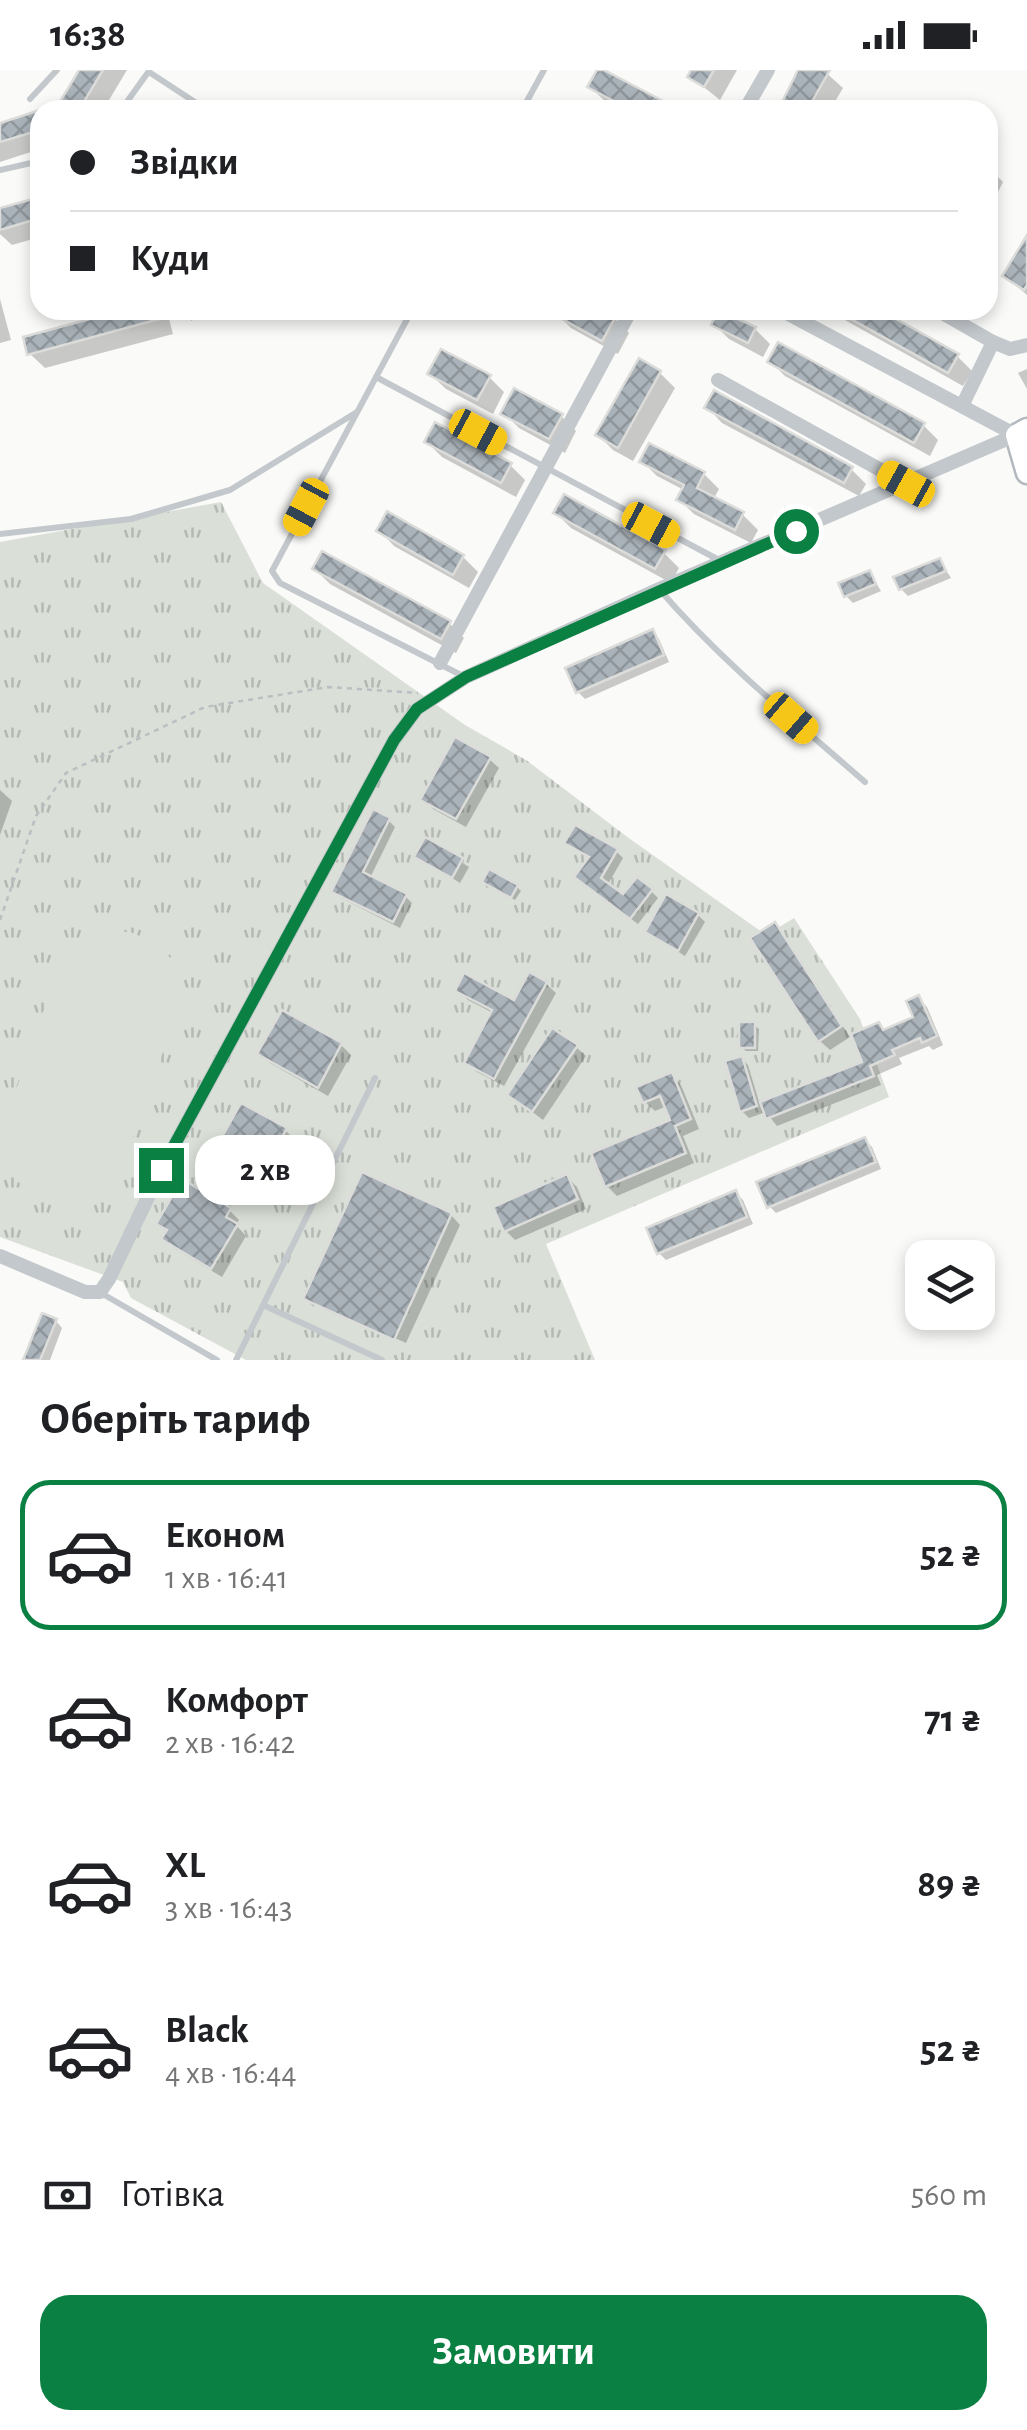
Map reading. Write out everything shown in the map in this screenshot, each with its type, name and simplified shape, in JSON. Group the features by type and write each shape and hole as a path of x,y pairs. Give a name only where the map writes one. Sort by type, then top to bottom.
{"main road":[{"path":"1022,432 1027,473"}],"street":[{"path":"751,100 768,70"},
{"path":"440,664 626,320"},
{"path":"800,320 962,406 1022,432"},
{"path":"954,320 1010,348 1027,344"},
{"path":"962,406 994,342"},
{"path":"718,380 906,484"},
{"path":"0,1256 85,1292 100,1292 161,1170 394,740 417,709 466,677 1022,432"}],"lane":[{"path":"30,100 58,70"},
{"path":"528,100 544,70"},
{"path":"128,100 149,71 193,100"},
{"path":"0,170 30,162"},
{"path":"407,320 272,571 274,578 466,677"},
{"path":"376,377 722,562"},
{"path":"0,534 131,519 230,490 358,411"},
{"path":"659,589 729,663 865,782"},
{"path":"236,1360 375,1078"},
{"path":"100,1292 216,1360"},
{"path":"263,1305 382,1360"}],"path":[{"path":"0,920 36,816 66,773 205,707 328,687 439,694"}],"green space":[{"path":"221,502 263,583 465,725 526,760 766,935 794,918 860,1019 889,1097 546,1244 595,1360 246,1360 131,1298 123,1282 0,1237 0,542"},
{"path":"107,929 133,933 160,945 179,969 181,1000 121,1173 79,1198 43,1200 28,1192 16,1178 2,1130 62,958 78,943"}],"building":[{"path":"79,70 103,70 85,100 61,100"},
{"path":"597,70 604,70 661,100 612,100 587,87"},
{"path":"691,70 714,70 704,87 687,77"},
{"path":"798,70 830,70 813,100 783,100"},
{"path":"30,113 30,133 0,142 0,123"},
{"path":"30,200 30,221 0,230 0,208"},
{"path":"1027,235 1027,285 1024,290 1002,276"},
{"path":"86,320 155,320 27,355 23,337"},
{"path":"564,320 614,320 602,341"},
{"path":"713,320 740,320 756,327 748,343 711,325"},
{"path":"853,320 898,320 959,354 948,373"},
{"path":"778,342 925,423 914,443 767,362"},
{"path":"441,349 491,375 477,400 427,374"},
{"path":"639,358 661,371 618,448 595,435"},
{"path":"514,388 563,414 549,439 500,414"},
{"path":"714,390 853,467 844,483 704,408"},
{"path":"435,422 512,463 501,483 424,442"},
{"path":"649,443 705,472 697,488 744,512 735,530 676,500 684,485 639,462"},
{"path":"564,494 666,550 655,569 553,513"},
{"path":"387,511 464,555 453,575 376,531"},
{"path":"322,551 451,621 441,639 312,569"},
{"path":"940,558 946,571 899,590 893,577"},
{"path":"870,570 876,584 844,597 838,583"},
{"path":"653,629 664,655 576,693 565,668"},
{"path":"455,737 491,757 456,819 420,800"},
{"path":"373,809 390,818 363,872 407,894 393,922 331,892"},
{"path":"575,825 618,849 601,878 623,894 637,877 653,889 630,919 574,877 589,857 564,843"},
{"path":"425,837 463,858 452,878 414,857"},
{"path":"489,869 518,885 511,898 482,882"},
{"path":"666,894 699,913 678,951 645,932"},
{"path":"775,922 842,1026 818,1042 750,938"},
{"path":"529,972 547,982 494,1079 464,1063 492,1010 455,991 464,973 514,1000"},
{"path":"919,995 937,1036 922,1043 920,1038 892,1050 895,1055 870,1066 874,1076 766,1119 760,1102 862,1062 851,1034 879,1022 883,1030 913,1017 906,1001"},
{"path":"282,1010 342,1043 318,1088 257,1054"},
{"path":"739,1022 755,1022 755,1048 739,1048"},
{"path":"552,1028 578,1045 532,1112 507,1095"},
{"path":"742,1056 757,1106 740,1112 725,1061"},
{"path":"672,1072 691,1119 675,1126 686,1153 605,1187 591,1153 670,1120 660,1096 643,1103 636,1087"},
{"path":"241,1103 287,1128 251,1193 201,1164 209,1151 213,1153"},
{"path":"865,1137 876,1162 767,1208 756,1182"},
{"path":"362,1172 452,1213 394,1340 303,1299"},
{"path":"567,1174 578,1199 504,1232 493,1207"},
{"path":"182,1179 231,1208 226,1217 238,1224 211,1269 161,1239 167,1230 156,1224"},
{"path":"736,1190 747,1217 657,1254 646,1228"},
{"path":"42,1313 57,1319 40,1360 23,1360"}],"route":[{"path":"161,1170 394,740 417,709 466,677 796,531"}]}
